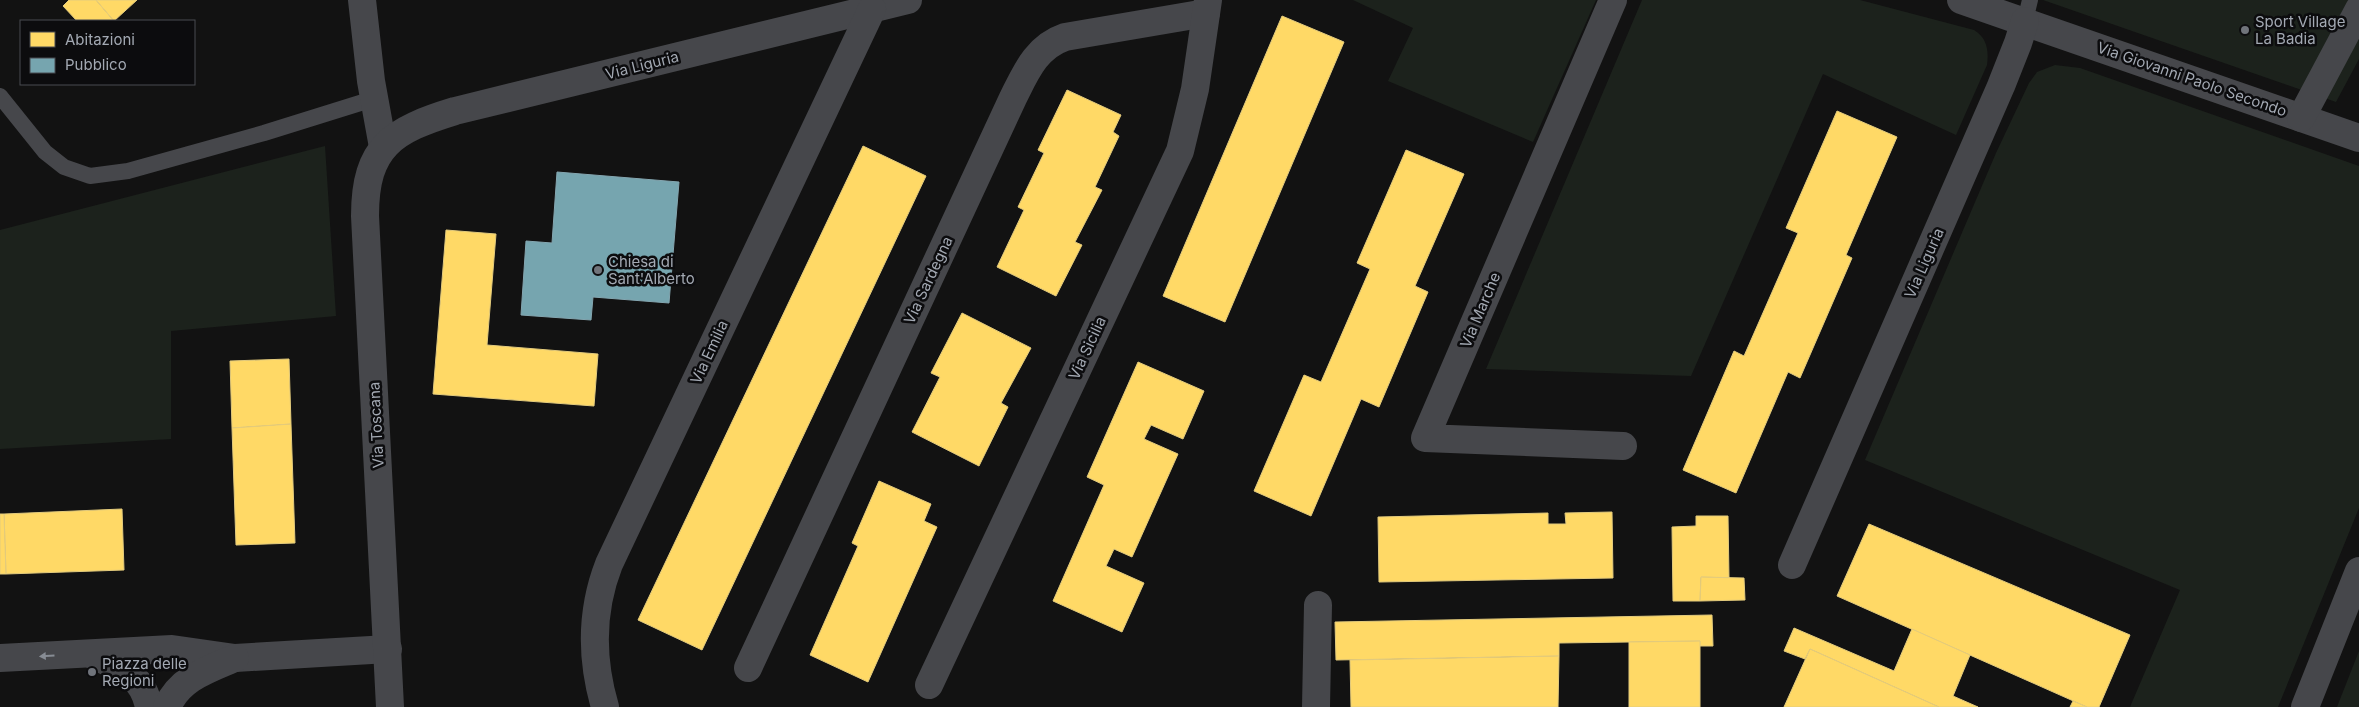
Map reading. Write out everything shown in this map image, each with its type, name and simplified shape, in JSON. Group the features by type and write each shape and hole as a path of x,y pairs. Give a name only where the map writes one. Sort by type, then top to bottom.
{"street":[{"path":"362,0 374,99 383,147"},
{"name":"Via Liguria","path":"383,147 400,133 455,110 908,0"},
{"name":"Via Marche","path":"1613,0 1425,438 1623,446"},
{"path":"1961,0 2027,10"},
{"name":"Via Sardegna","path":"748,668 1013,98 1034,60 1047,45 1065,37 1207,7"},
{"name":"Via Sicilia","path":"928,685 1180,151 1193,98 1207,7"},
{"name":"Via Emilia","path":"604,707 596,660 595,619 598,595 609,564 872,9"},
{"path":"2302,118 2359,9"},
{"name":"Via Liguria","path":"1792,565 2001,86 2018,43 2027,10"},
{"name":"Via Giovanni Paolo Secondo","path":"2027,10 2302,118 2359,138"},
{"name":"Via Toscana","path":"383,147 373,163 367,181 365,216 390,707"},
{"path":"2305,707 2359,572"},
{"path":"1316,707 1318,605"},
{"path":"0,658 172,649 234,658 388,649"},
{"path":"90,653 135,677 144,688 149,707"},
{"path":"167,707 174,694 189,679 234,658"}],"lane":[{"path":"0,96 45,152 64,167 90,176 128,171 264,133 374,99"}],"shaded area":[{"path":"1353,0 1596,0 1533,142 1388,81 1413,28"},
{"path":"1642,0 1860,0 1974,30 1982,37 1986,45 1988,54 1987,65 1956,135 1823,74 1691,376 1486,369"},
{"name":"Sport Village La Badia","path":"2043,0 2359,0 2359,59 2336,102"},
{"path":"2055,65 2080,68 2359,166 2359,508 2278,707 2130,707 2180,590 1865,460 1996,153 2029,83 2037,72"},
{"path":"325,146 336,316 171,331 171,439 0,449 0,230"},
{"path":"2359,651 2359,707 2337,707"}],"building: Abitazioni":[{"path":"69,0 96,0 113,20 76,20 63,6"},
{"path":"96,0 137,0 115,20"},
{"path":"1282,16 1344,42 1225,322 1163,296"},
{"path":"1067,90 1121,115 1113,132 1119,136 1095,187 1102,190 1075,242 1082,245 1056,296 997,267 1024,210 1018,207 1044,153 1038,150"},
{"path":"1837,111 1897,137 1846,255 1852,258 1800,378 1788,372 1736,493 1683,470 1734,351 1744,356 1798,233 1786,228"},
{"path":"863,146 926,176 702,650 638,620"},
{"path":"1406,150 1464,174 1415,286 1428,292 1379,407 1361,399 1311,516 1254,491 1304,375 1321,382 1370,269 1357,263"},
{"path":"446,230 496,234 487,345 598,354 594,406 433,394"},
{"path":"962,313 1031,348 1001,403 1008,407 979,466 912,432 940,377 931,373"},
{"path":"289,359 291,424 232,428 230,361"},
{"path":"1138,362 1204,391 1183,439 1151,425 1144,439 1178,454 1132,557 1114,549 1106,566 1144,583 1122,632 1053,601 1104,485 1087,477"},
{"path":"291,424 295,543 236,545 232,428"},
{"path":"879,481 931,504 924,521 937,527 868,682 810,655 858,546 852,543"},
{"path":"122,509 124,570 6,574 4,514"},
{"path":"1612,512 1613,578 1379,582 1378,517 1548,513 1548,524 1566,524 1565,513"},
{"path":"0,514 4,514 6,574 0,574"},
{"path":"1696,516 1728,516 1729,578 1701,577 1700,601 1673,601 1672,527 1696,526"},
{"path":"1869,524 2130,635 2099,707 2087,707 1837,596"},
{"path":"1701,577 1744,578 1745,600 1700,601"},
{"path":"1712,615 1713,646 1700,646 1700,641 1559,643 1559,656 1336,660 1335,622"},
{"path":"1794,628 1894,671 1912,629 1970,655 1953,696 1978,707 1939,707 1810,649 1805,659 1784,651"},
{"path":"1700,641 1700,707 1629,707 1629,642"},
{"path":"1810,649 1939,707 1784,707"},
{"path":"1559,656 1558,707 1351,707 1350,660"},
{"path":"2073,701 2087,707 2070,707"}],"building: Pubblico":[{"name":"Chiesa di Sant'Alberto","path":"557,172 679,182 669,303 593,297 591,320 521,315 526,241 552,243"}],"place":[{"name":"Sport Village La Badia","path":"2245,30"},
{"name":"Chiesa di Sant'Alberto","path":"598,270"},
{"name":"Piazza delle Regioni","path":"92,672"}]}
